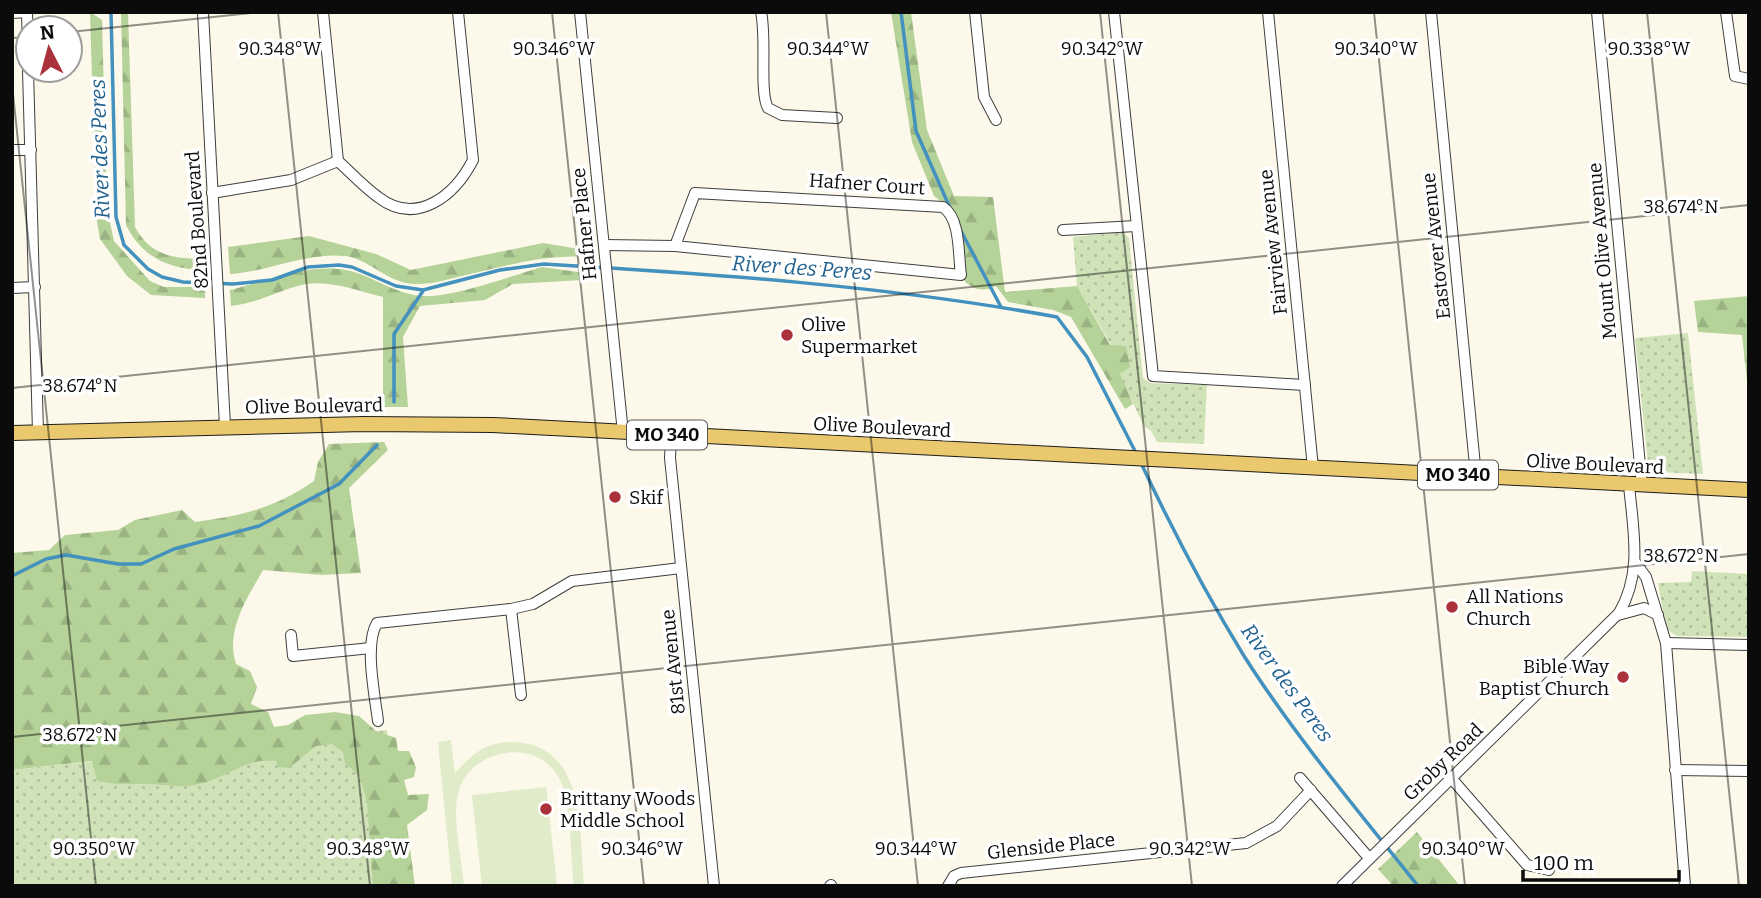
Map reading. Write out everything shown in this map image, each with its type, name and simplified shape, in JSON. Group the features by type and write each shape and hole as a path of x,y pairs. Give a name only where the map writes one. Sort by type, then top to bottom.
{"main road":[{"name":"Olive Boulevard","path":"12,433 225,426 452,425 1749,491"}],"street":[{"path":"12,13 27,12"},
{"name":"82nd Boulevard","path":"203,12 225,426"},
{"path":"323,12 338,161 378,197 402,207 419,207 447,196 473,160 457,12"},
{"name":"Hafner Place","path":"580,12 623,433"},
{"path":"761,12 766,32 764,92 768,108 782,115 837,118"},
{"path":"975,12 984,97 996,120"},
{"path":"1114,12 1153,376 1305,385"},
{"name":"Fairview Avenue","path":"1268,12 1313,468"},
{"name":"Eastover Avenue","path":"1431,12 1476,476"},
{"name":"Mount Olive Avenue","path":"1597,12 1636,485 1636,562 1646,577 1666,643 1685,886"},
{"path":"1726,12 1735,76 1749,79"},
{"path":"29,84 38,432"},
{"path":"759,117 768,108"},
{"path":"12,150 31,150"},
{"path":"212,193 291,180 338,161"},
{"name":"Hafner Court","path":"605,249 675,246 961,275 954,224 949,211 943,207 695,193 675,246"},
{"path":"1063,230 1136,226"},
{"path":"12,288 35,287"},
{"name":"81st Avenue","path":"671,435 670,458 714,886"},
{"name":"Groby Road","path":"1342,886 1617,615 1628,598 1636,562"},
{"path":"378,721 371,648 372,631 377,623 511,608 533,604 579,579 681,568"},
{"path":"511,608 521,695"},
{"path":"1617,615 1644,608 1658,615"},
{"path":"291,635 293,656 371,648"},
{"path":"1666,643 1749,645"},
{"path":"1675,770 1749,771"},
{"path":"1300,778 1372,855"},
{"path":"1452,779 1527,865 1549,870"},
{"name":"Glenside Place","path":"949,883 961,873 1246,843 1277,826 1311,790"},
{"path":"939,874 949,883"}],"green space":[{"path":"90,12 102,20 107,208 114,241 150,281 164,287 205,287 205,298 151,295 127,276 100,239 96,216"},
{"path":"121,12 128,12 135,227 155,250 181,258 202,259 203,270 178,267 157,259 140,245 126,225"},
{"path":"891,12 911,12 927,130 954,196 993,197 1005,292 1077,286 1110,345 1126,346 1130,367 1120,374 1133,404 1125,409 1071,317 1053,310 1008,302 996,286 980,289 965,282 964,245 946,205 934,196 912,142"},
{"path":"1123,232 1129,238 1143,378 1150,383 1207,385 1204,444 1157,442 1151,431 1144,426 1119,374 1111,345 1077,286 1073,237"},
{"path":"309,236 376,254 411,270 543,243 597,252 597,258 531,260 420,284 396,280 345,256 301,259 230,274 228,247"},
{"path":"542,267 599,275 599,279 513,284 485,300 420,306 403,337 408,407 383,407 383,297 316,283 231,306 230,290 317,269 332,268 356,272 402,292 434,296 465,290"},
{"path":"1749,296 1749,399 1742,335 1698,332 1694,301"},
{"path":"1688,333 1703,474 1654,472 1648,463 1635,338"},
{"path":"384,442 388,450 349,488 361,573 321,575 263,570 239,615 233,651 236,664 250,671 257,687 251,704 268,712 274,727 288,725 305,715 335,712 359,716 376,731 396,738 398,751 409,751 416,767 414,777 404,780 408,795 429,794 427,810 407,825 415,886 373,886 367,802 360,777 345,763 343,752 332,744 316,746 289,768 278,767 276,761 255,762 209,781 185,786 97,781 92,761 12,770 12,553 49,550 65,535 118,530 135,520 182,510 195,522 258,509 286,498 314,481 318,462 329,444"},
{"path":"1692,571 1749,574 1749,637 1677,636 1666,629 1658,583 1691,582"},
{"path":"387,730 403,886 12,886 12,770"},
{"path":"451,740 455,774 480,750 505,742 538,747 555,758 567,775 574,795 579,818 584,886 574,886 569,817 560,780 550,766 537,757 523,753 507,753 478,764 466,775 459,790 456,813 464,886 452,886 438,742"},
{"path":"546,787 557,886 482,886 472,795"},
{"path":"1417,832 1460,886 1393,886 1378,869"}],"waterway":[{"name":"River des Peres","path":"111,12 116,217 124,245 148,269 162,277 183,282 233,284 272,280 308,267 339,265 352,267 396,286 423,290 500,270 544,264 866,289 1057,317 1087,357 1136,453"},
{"path":"901,12 916,131 950,208"},
{"path":"961,231 1001,307"},
{"path":"394,402 394,334 423,291"},
{"path":"12,576 46,559 66,555 118,564 141,564 174,549 259,526 339,484 377,445"},
{"name":"River des Peres","path":"1141,463 1190,561 1244,656 1306,744 1418,886"}],"place":[{"name":"Olive Supermarket","path":"787,335"},
{"name":"Skif","path":"615,497"},
{"name":"All Nations Church","path":"1452,607"},
{"name":"Bible Way Baptist Church","path":"1623,677"},
{"name":"Brittany Woods Middle School","path":"546,809"}]}
